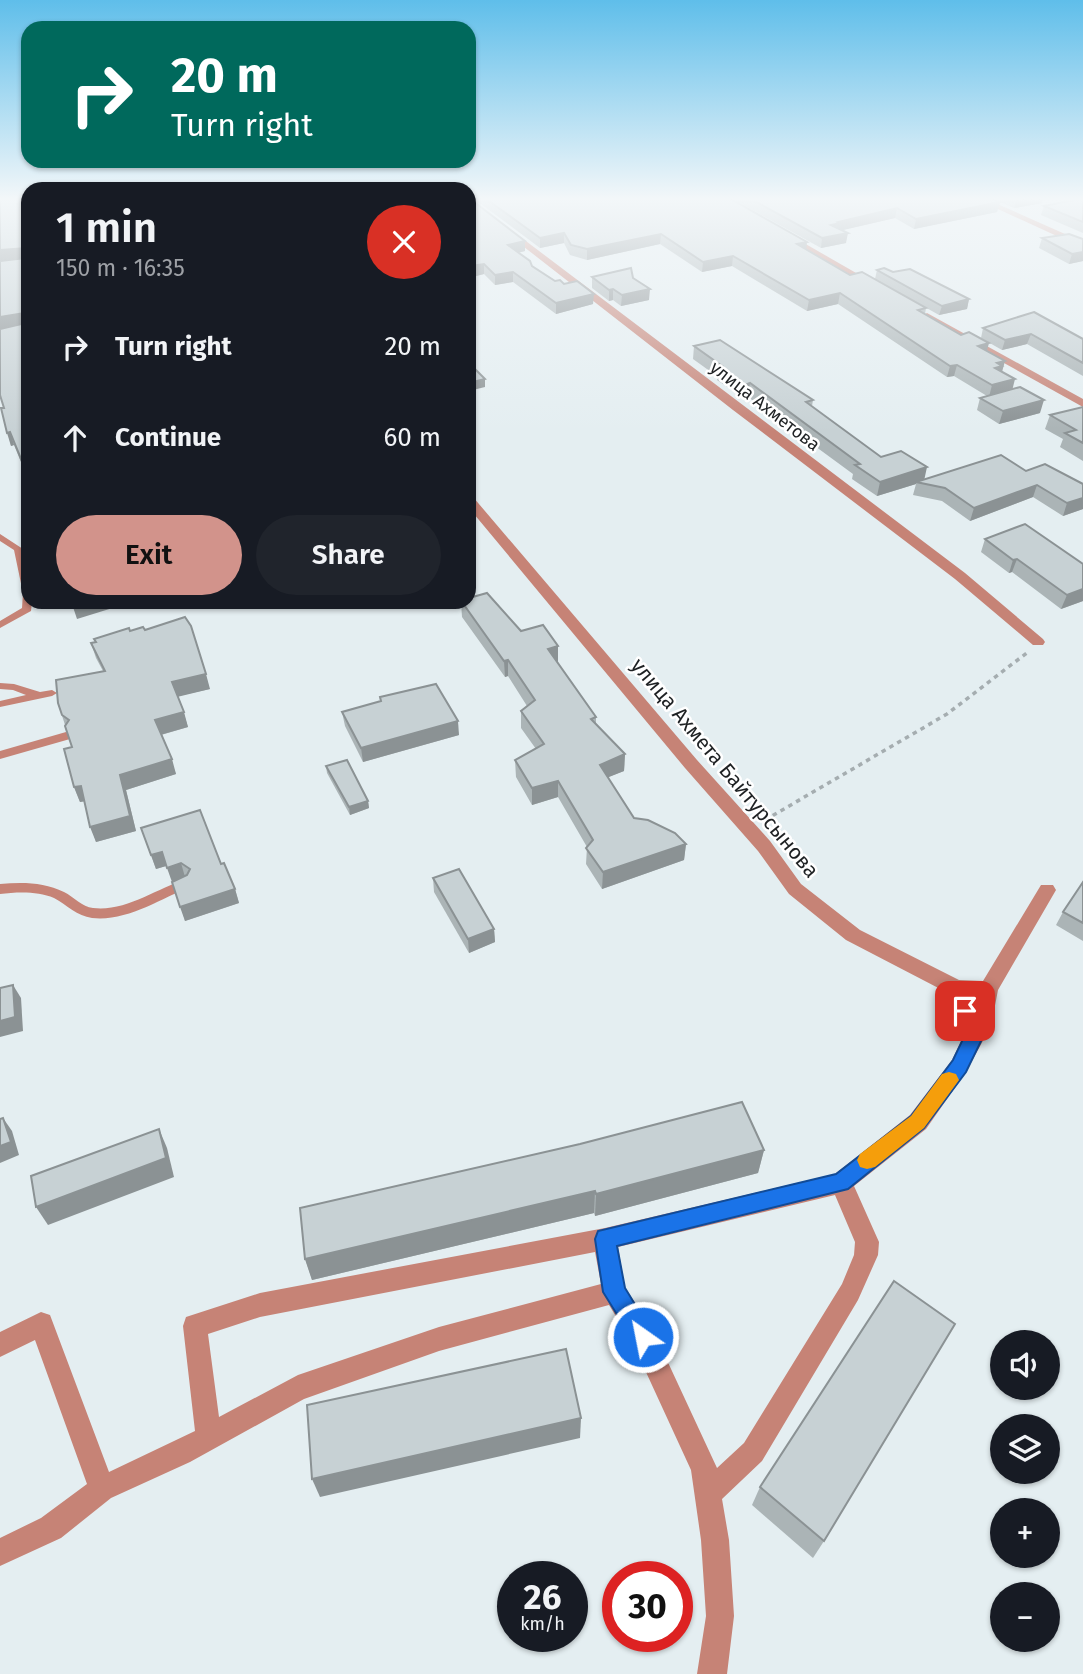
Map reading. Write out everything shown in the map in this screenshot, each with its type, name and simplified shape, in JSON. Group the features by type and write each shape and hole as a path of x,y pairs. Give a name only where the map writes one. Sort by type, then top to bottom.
{"street":[{"name":"улица Ахметова","path":"567,276 960,576 1038,642"},
{"path":"857,276 881,290"},
{"path":"913,309 1083,404"},
{"name":"улица Ахмета Байтурсынова","path":"476,508 748,828 795,889 853,935 956,988"},
{"path":"209,1438 195,1326 260,1305 605,1239 841,1183 918,1122 959,1066 981,1026 988,989 1047,890"},
{"path":"974,1035 956,988 988,989"},
{"path":"708,1494 753,1452 850,1292 866,1255 867,1242 841,1183"},
{"path":"605,1239 614,1292 643,1337 704,1469 715,1540 720,1616 712,1674"},
{"path":"0,1552 51,1528 102,1489 209,1438 298,1388 439,1339 614,1292"},
{"path":"0,1345 41,1324 102,1489"}],"lane":[{"path":"0,537 18,550 21,563"},
{"path":"0,625 27,609"},
{"path":"0,686 14,687 40,696"},
{"path":"0,704 52,693"},
{"path":"0,755 66,736"},
{"path":"0,889 46,891 63,897 75,907 90,913 111,913 186,884"}],"path":[{"path":"748,828 783,811 947,714 1033,649 1038,642"}],"building":[{"path":"0,276 21,276 21,314 0,317"},
{"path":"519,276 548,276 564,284 577,281 594,294 556,303"},
{"path":"633,276 650,289 622,295 613,289 609,290 592,277"},
{"path":"768,276 869,276 926,308 918,310 961,335 969,332 989,343 978,346 1005,361 997,363 1002,366 995,368 1015,379 992,385 957,365 950,366 840,293 809,300"},
{"path":"888,276 924,276 969,299 942,306"},
{"path":"1034,312 1083,339 1083,363 1031,334 1005,340 983,328"},
{"path":"21,324 21,459 10,432 7,433 1,408 4,408 0,395 0,329"},
{"path":"720,340 813,400 806,402 881,457 901,451 927,467 880,482 855,465 860,464 750,383 745,385 694,346"},
{"path":"476,370 485,379 476,381"},
{"path":"1020,387 1044,400 1003,411 980,398"},
{"path":"1083,407 1083,443 1065,433 1076,430 1050,415"},
{"path":"1001,455 1026,471 1045,464 1083,484 1083,498 1067,503 1037,485 974,508 945,488 916,482"},
{"path":"1025,524 1083,564 1083,589 1067,595 985,539"},
{"path":"487,593 521,631 543,625 558,646 548,649 596,717 591,719 625,754 600,765 634,818 648,820 675,833 686,844 603,872 586,848 593,840 558,781 532,788 515,760 544,744 521,711 535,700 508,660 504,661 467,609 476,609 476,596"},
{"path":"185,617 191,626 206,674 172,682 184,712 155,720 172,759 120,775 130,816 90,827 81,786 74,787 64,749 72,747 65,726 69,720 62,715 58,703 56,680 105,671 91,643 96,642 94,639 129,628 130,631 143,627 145,630"},
{"path":"436,684 458,721 361,748 342,712 381,701 380,697"},
{"path":"347,760 368,801 349,807 326,766"},
{"path":"200,810 221,864 224,863 235,889 180,907 172,882 187,875 190,869 181,863 167,868 162,852 151,855 141,828"},
{"path":"459,869 494,929 468,939 433,878"},
{"path":"1083,882 1083,923 1063,912"},
{"path":"13,985 15,1017 0,1021 0,988"},
{"path":"742,1102 764,1150 596,1194 595,1191 305,1259 300,1208 580,1144"},
{"path":"3,1118 11,1142 0,1146 0,1119"},
{"path":"159,1129 166,1158 36,1207 31,1176"},
{"path":"894,1281 955,1324 824,1541 760,1487"},
{"path":"566,1349 581,1418 312,1479 307,1405"}],"slow traffic":[{"path":"867,1160 918,1122 949,1080"}],"route":[{"path":"643,1337 614,1292 605,1239 841,1183 918,1122 959,1066 974,1035 965,1011"}]}
